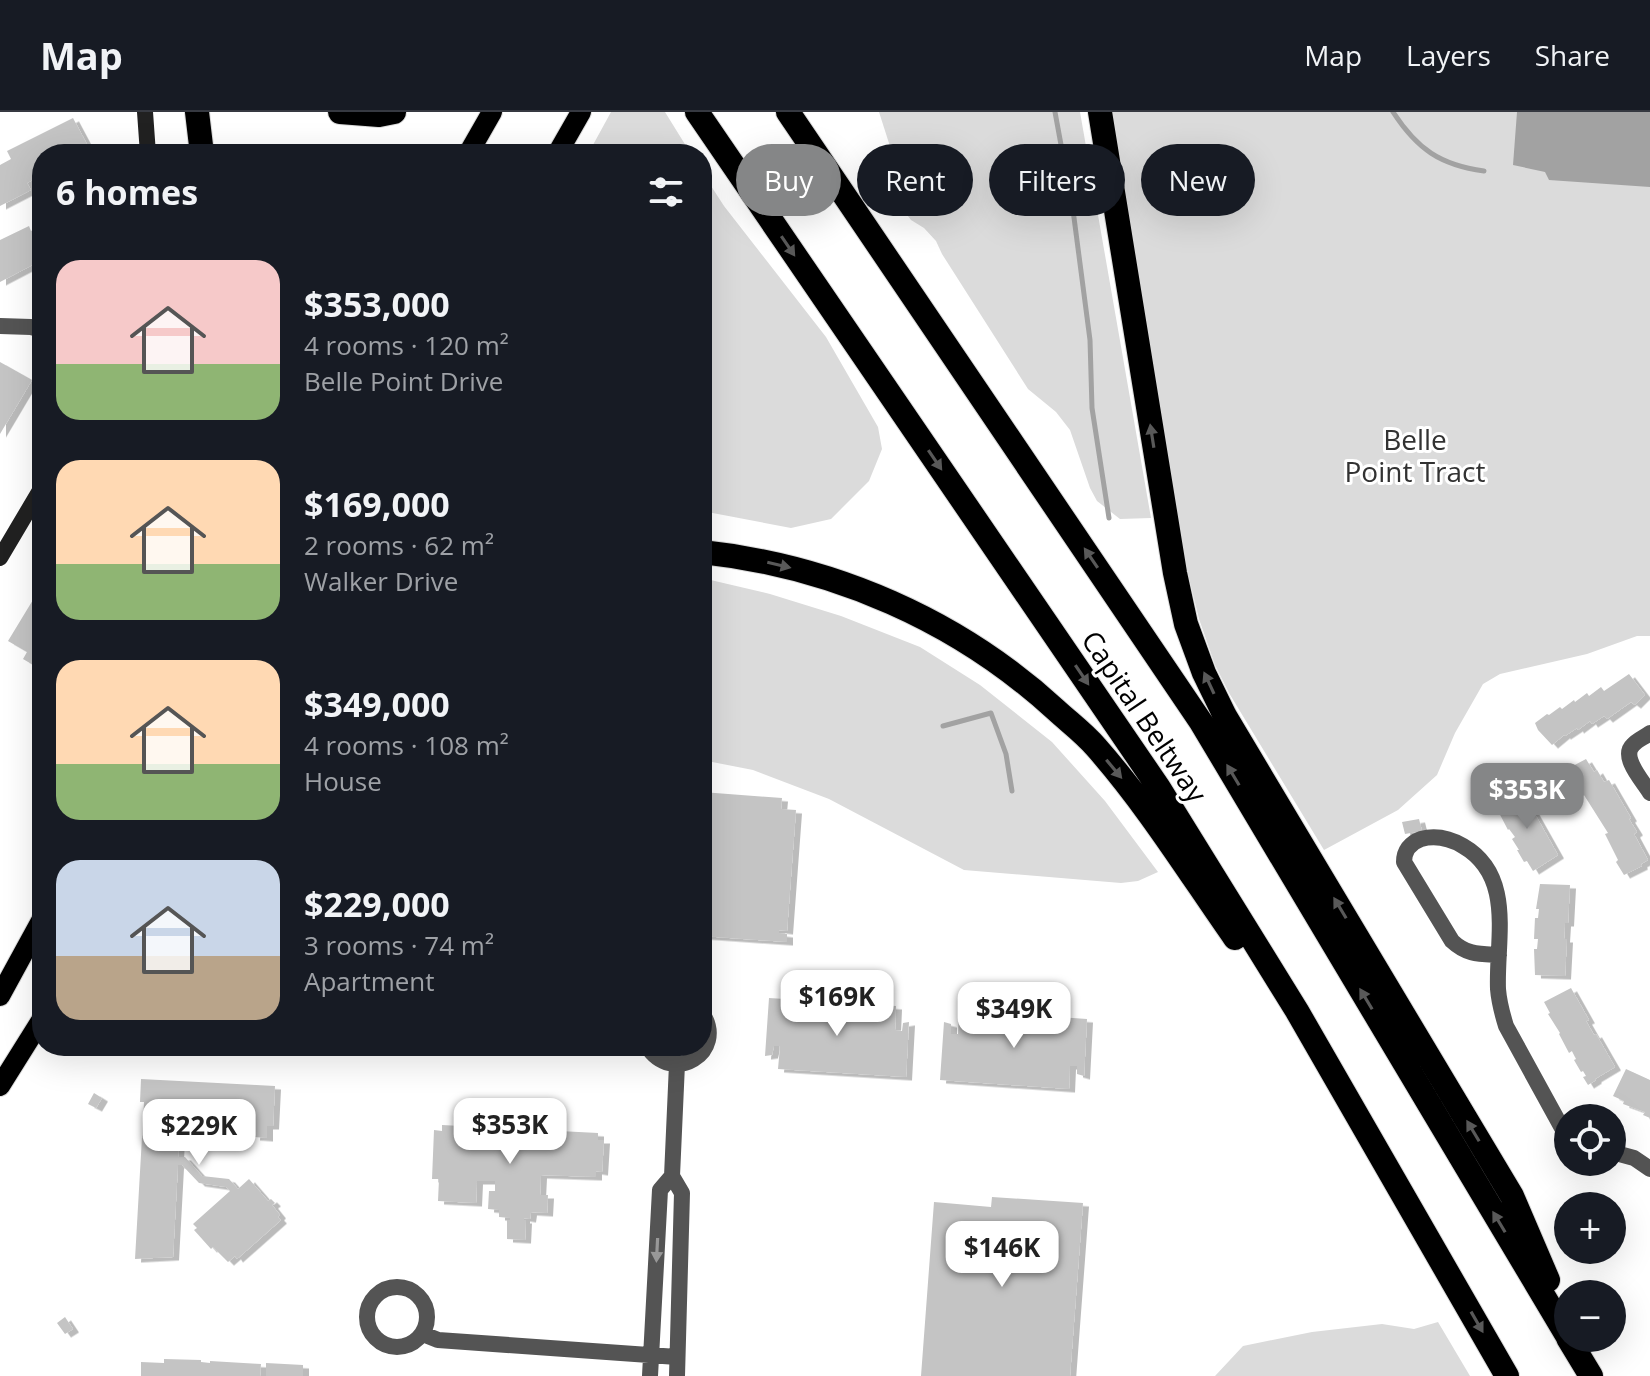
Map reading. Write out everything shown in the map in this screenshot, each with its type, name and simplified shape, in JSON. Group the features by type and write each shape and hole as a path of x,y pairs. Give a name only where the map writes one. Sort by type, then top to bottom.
{"highway":[{"path":"197,112 201,144"},
{"path":"340,112 379,115 394,112"},
{"name":"Capital Beltway","path":"697,112 1159,788 1297,1011 1507,1376"},
{"name":"Capital Beltway","path":"788,112 1201,722 1554,1311"},
{"path":"1100,112 1172,558 1186,624 1204,673 1225,716 1512,1196 1554,1294"},
{"path":"712,553 787,566 842,583 902,607 946,628 1042,697 1093,744 1126,782 1383,1157"},
{"name":"Capital Beltway","path":"1577,1352 1587,1370"}],"main road":[{"path":"474,144 492,112"},
{"path":"563,144 581,112"},
{"path":"0,996 32,937"},
{"path":"2,1084 32,1035"}],"street":[{"path":"145,112 147,144"},
{"path":"0,326 32,327"},
{"path":"0,558 32,504"},
{"path":"1650,733 1631,746 1628,752 1629,759 1650,793"},
{"path":"1499,955 1472,953 1462,950 1452,941 1404,862 1406,850 1414,842 1431,837 1454,841 1479,857 1494,879 1498,893 1499,955 1498,989 1501,1008 1506,1026 1554,1113"},
{"path":"655,1056 664,1062 677,1064 691,1061 697,1056"},
{"path":"677,1064 672,1176 682,1193 677,1376"},
{"path":"1626,1156 1650,1169"},
{"path":"650,1376 660,1190 672,1176"},
{"path":"423,1334 438,1340 677,1357"}],"green space":[{"path":"611,112 665,112 685,144 593,144"},
{"path":"879,112 1080,112 1086,144 989,144 989,216 1098,216 1151,518 1120,519 1097,501 1070,430 1056,412 1028,389 936,241 908,216 973,216 973,144 889,144"},
{"name":"Belle Point Tract","path":"1112,112 1650,112 1650,636 1637,636 1587,654 1500,674 1483,684 1455,733 1437,775 1398,810 1324,850 1229,693 1215,665 1199,619 1176,512 1125,193 1125,144 1117,144"},
{"path":"712,187 826,337 878,427 882,449 869,481 831,519 791,528 712,513"},
{"path":"712,580 841,616 920,647 980,685 1052,742 1105,801 1158,872 1138,881 1121,883 964,870 829,799 753,770 712,762"},
{"path":"1438,1322 1470,1376 1215,1376 1243,1346 1312,1332 1382,1324 1414,1329"}],"shaded area":[{"path":"1517,112 1650,112 1650,187 1549,180 1545,172 1513,165"}],"building":[{"path":"73,118 87,144 32,144 32,180 27,183 31,190 0,206 0,165 11,159 7,151"},
{"path":"29,226 32,231 32,265 0,282 0,240"},
{"path":"0,362 32,380 0,434"},
{"path":"32,601 32,664 23,659 27,652 8,641"},
{"path":"1629,674 1645,695 1635,705 1631,702 1607,719 1604,716 1592,724 1590,721 1552,745 1538,730 1535,723 1547,714 1560,707 1562,709 1587,693 1589,696 1601,687 1604,691"},
{"path":"1586,759 1604,782 1609,780 1631,818 1637,832 1634,834 1648,860 1624,875 1605,834 1608,833 1584,795 1582,797 1574,784 1571,786 1563,773"},
{"path":"1522,791 1558,855 1533,871 1517,850 1512,839 1515,837 1496,807"},
{"path":"712,793 782,798 781,809 796,810 787,931 779,930 779,933 787,934 787,942 712,937"},
{"path":"1419,819 1422,831 1405,834 1402,822"},
{"path":"1540,884 1570,885 1564,939 1567,939 1565,976 1535,975 1534,949 1537,949 1538,939 1534,939 1535,918 1538,918 1539,909 1536,909"},
{"path":"1571,988 1589,1020 1586,1021 1615,1067 1588,1085 1583,1077 1586,1076 1574,1060 1572,1051 1569,1053 1544,1002"},
{"path":"769,998 896,1006 895,1030 902,1031 903,1023 909,1022 906,1077 778,1069 780,1046 774,1046 772,1055 765,1056"},
{"path":"959,1010 1087,1019 1084,1076 1077,1074 1077,1066 1070,1066 1069,1089 940,1080 944,1022 951,1024 951,1034 958,1034"},
{"path":"1626,1069 1650,1080 1650,1118 1643,1115 1645,1112 1623,1104 1624,1101 1613,1096"},
{"path":"141,1079 275,1086 273,1126 267,1126 267,1138 254,1137 255,1123 240,1121 241,1125 221,1124 221,1120 180,1117 178,1157 185,1157 202,1176 229,1179 238,1189 249,1179 268,1201 271,1199 275,1203 272,1205 280,1215 281,1220 237,1259 235,1256 228,1262 213,1247 211,1249 194,1230 197,1228 193,1224 230,1191 226,1187 199,1183 182,1165 178,1165 173,1257 135,1259 144,1102 140,1102"},
{"path":"94,1093 102,1098 96,1108 88,1104"},
{"path":"478,1122 480,1127 598,1133 598,1140 604,1140 602,1172 596,1171 596,1177 541,1175 540,1195 548,1195 547,1213 531,1212 530,1219 524,1218 525,1240 507,1239 507,1220 510,1218 499,1217 499,1210 488,1209 489,1191 495,1191 495,1181 477,1181 476,1203 438,1201 439,1179 432,1179 434,1130 442,1131 442,1125 461,1126 461,1123"},
{"path":"992,1197 1083,1203 1070,1376 921,1376 934,1202 991,1207"},
{"path":"65,1317 73,1329 65,1334 57,1323"},
{"path":"164,1359 261,1364 260,1376 141,1376 141,1362 164,1363"},
{"path":"266,1363 303,1365 303,1376 266,1376"}],"waterway":[{"path":"1055,112 1073,210 1090,340 1092,408 1109,518"},
{"path":"1393,112 1411,136 1431,153 1455,164 1484,171"},
{"path":"943,726 991,713 1006,754 1012,791"}]}
